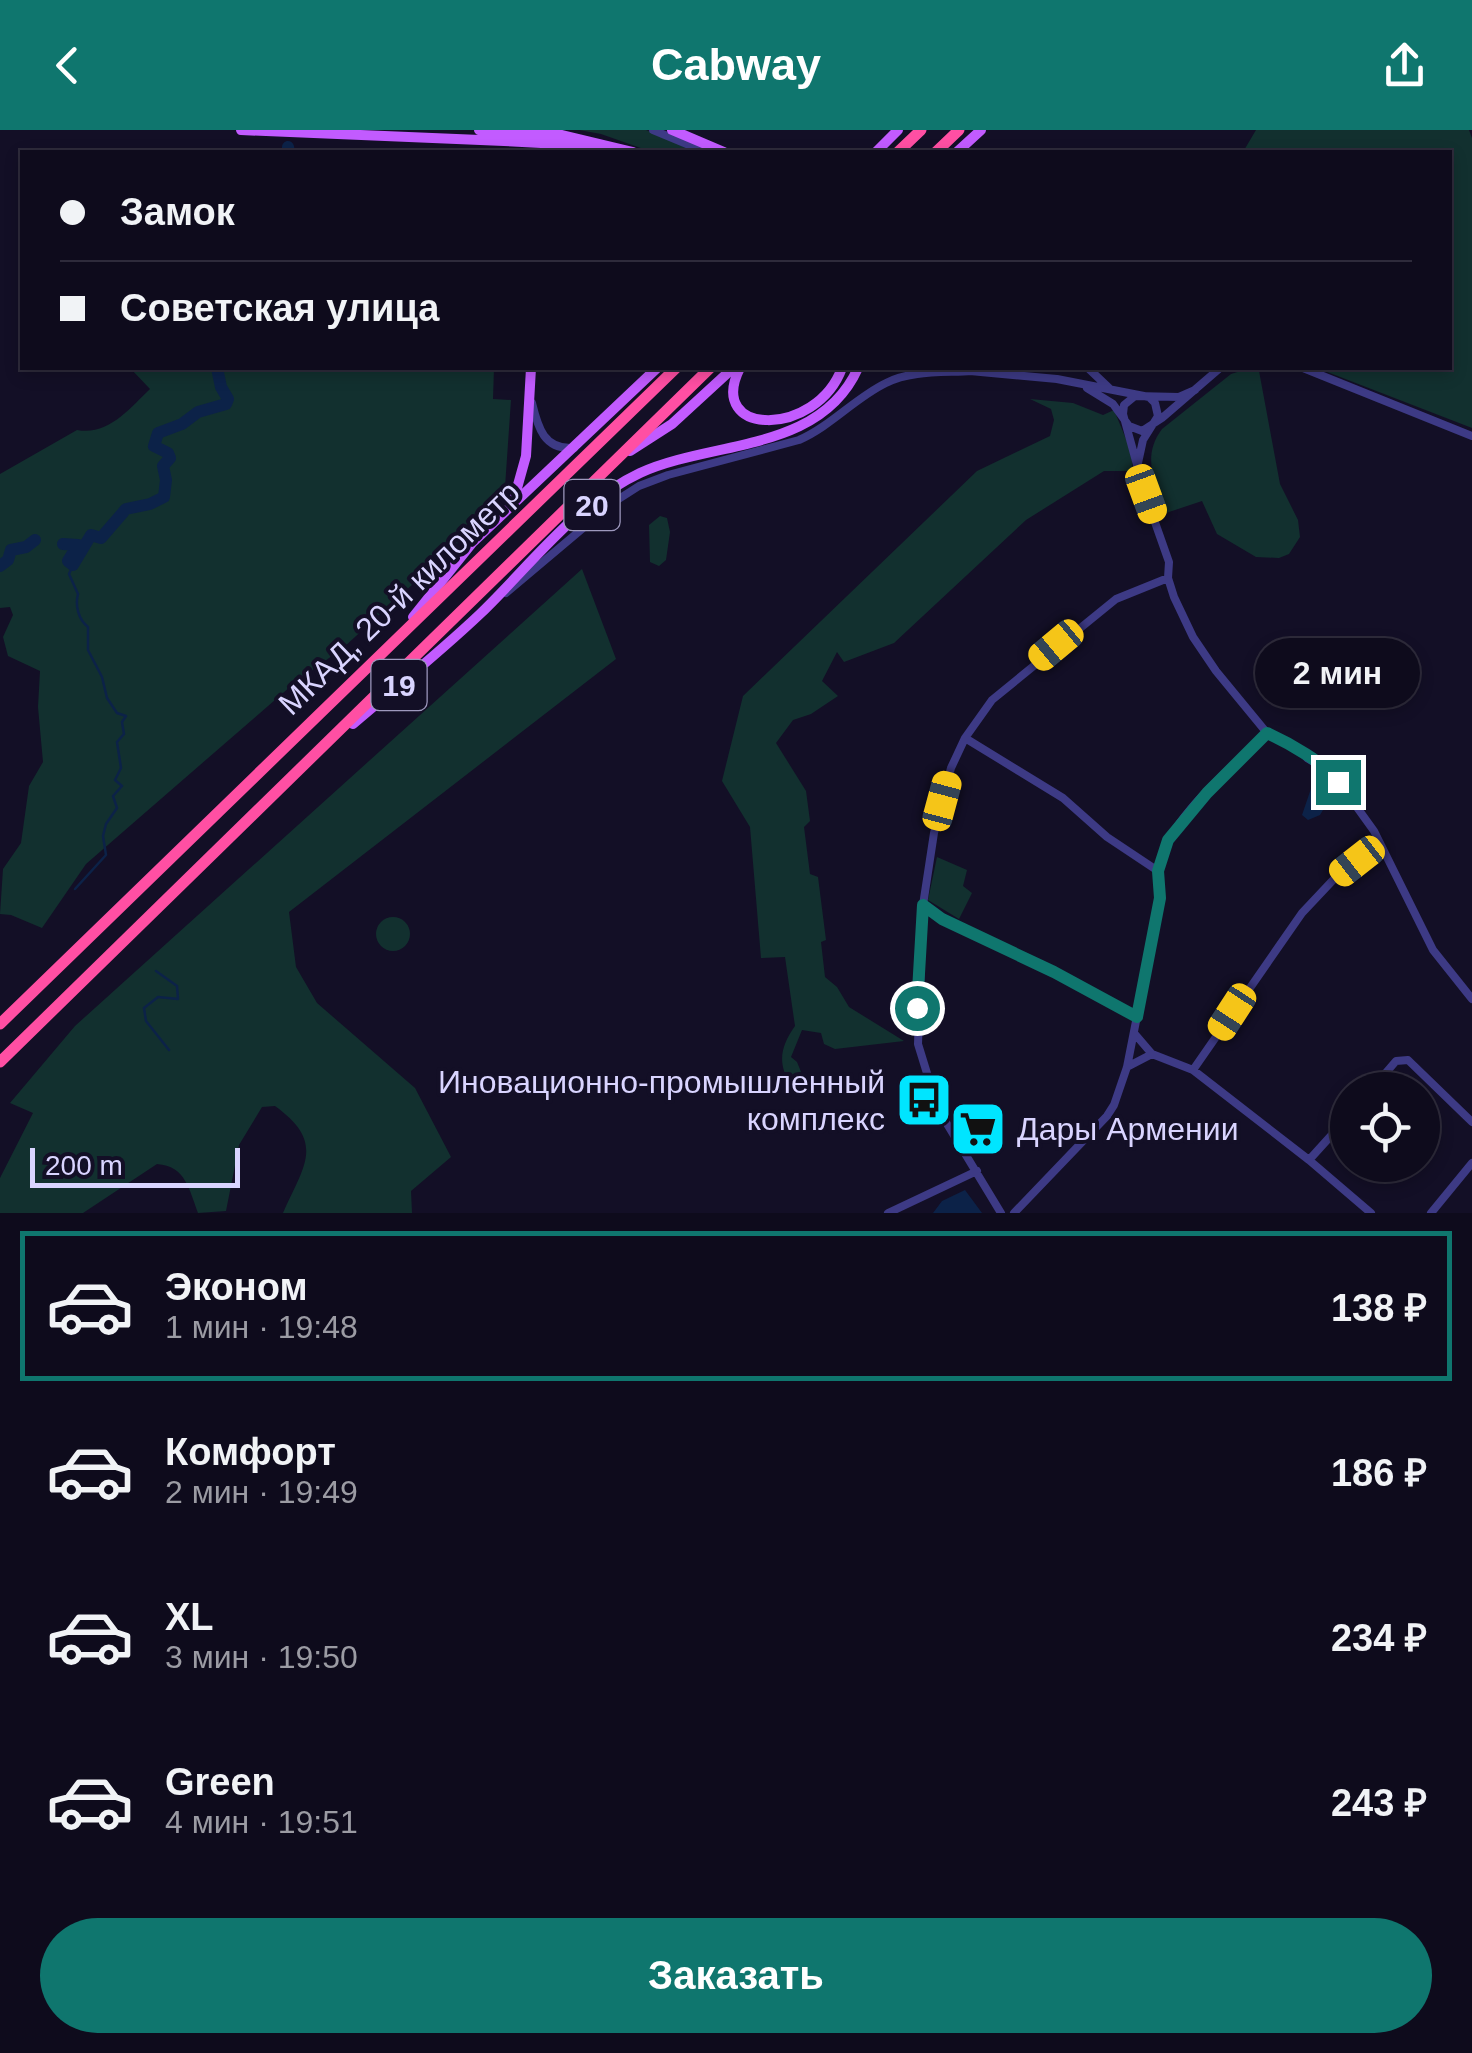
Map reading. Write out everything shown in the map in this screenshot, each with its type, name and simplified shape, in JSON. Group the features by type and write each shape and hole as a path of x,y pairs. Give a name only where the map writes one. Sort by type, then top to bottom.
{"highway":[{"path":"900,150 921,130"},
{"path":"938,150 959,130"},
{"name":"МКАД, 20-й километр","path":"0,1024 674,370"},
{"name":"МКАД, 20-й километр","path":"0,1062 708,370"}],"main road":[{"path":"242,130 480,136 597,150"},
{"path":"672,130 719,150"},
{"path":"878,150 898,130"},
{"path":"959,150 981,130"},
{"path":"480,136 494,131 562,135 625,150"},
{"path":"480,136 514,150"},
{"path":"510,507 523,475 532,370"},
{"path":"402,631 474,542 655,370"},
{"path":"620,456 672,424 734,370"},
{"path":"736,370 737,401 750,417 770,422 793,417 817,402 833,386 841,370"},
{"name":"20","path":"479,614 589,506 631,478 813,420 834,404 857,370"},
{"name":"19","path":"318,753 479,614"}],"street":[{"path":"653,130 701,150"},
{"path":"568,150 584,147"},
{"path":"958,370 1144,395 1179,397 1196,390"},
{"path":"1090,370 1112,390"},
{"path":"1138,468 1142,442 1154,424 1218,370"},
{"path":"1309,370 1472,436"},
{"name":"19","path":"479,614 614,502 639,486 800,440 896,378 972,371"},
{"path":"1069,382 1104,397 1137,430 1154,424"},
{"path":"1144,395 1127,401 1124,418 1169,562 1168,578 1193,637 1216,672 1271,734 1296,746 1333,774 1380,844 1433,950 1472,999"},
{"path":"1144,395 1157,407 1154,424"},
{"path":"531,400 541,435 558,448 574,448"},
{"path":"1001,1213 938,1109 918,1044 923,905 934,833 951,768 965,738 992,700 1116,599 1168,578"},
{"path":"1014,1213 1107,1116 1127,1068 1160,898 1158,871 1168,840 1207,793 1271,734"},
{"path":"965,738 1064,798 1107,838 1158,871"},
{"path":"1193,1070 1302,913 1334,879 1380,844"},
{"path":"923,905 942,919 1137,1017"},
{"path":"1134,1033 1152,1054 1193,1070 1310,1160 1371,1213"},
{"path":"1127,1068 1152,1054"},
{"path":"1387,1072 1396,1061 1408,1060 1420,1072"},
{"path":"1440,1091 1472,1122"},
{"path":"1310,1160 1330,1137"},
{"path":"1430,1213 1472,1163"},
{"path":"888,1213 977,1171"}],"green space":[{"path":"579,130 646,130 693,150 646,150"},
{"path":"1256,130 1469,130 1472,428 1322,370 1452,370 1452,150 1244,150"},
{"path":"132,370 494,370 493,399 511,400 505,487 460,541 344,647 291,686 86,864 42,928 0,914 3,869 21,843 29,786 43,762 38,707 40,671 8,656 3,637 13,615 10,607 0,608 0,474 77,430 108,425 150,389"},
{"path":"1259,371 1280,484 1298,520 1300,537 1289,554 1279,558 1256,557 1217,534 1202,501 1166,513 1152,470 1152,450 1162,429 1231,374"},
{"path":"1030,399 1073,403 1103,415 1114,410 1131,451 1133,471 1104,471 1026,520 894,643 844,662 837,652 822,681 838,696 811,714 793,720 776,743 806,791 810,821 804,827 810,874 818,877 826,940 821,942 825,977 837,987 849,1007 904,1041 835,1049 824,1044 821,1033 802,1030 791,1057 806,1084 798,1087 790,1084 782,1061 786,1040 795,1026 785,957 761,958 750,827 722,781 743,696 977,471 1050,436 1054,420 1051,409"},
{"path":"660,516 667,518 670,532 666,560 659,566 650,562 649,525"},
{"path":"582,569 616,659 289,912 296,967 317,1003 415,1088 451,1157 411,1191 412,1213 283,1213 306,1155 301,1132 275,1106 262,1107 239,1145 226,1211 198,1213 180,1174 157,1164 83,1213 0,1213 0,1178 33,1113 10,1103 75,1026"},
{"path":"937,857 967,870 963,886 972,893 959,919 928,900"},
{"path":"393,917 405,922 410,934 405,946 393,951 381,946 376,934 381,922"}],"water":[{"path":"1317,771 1335,790 1320,815 1308,820 1302,815"},
{"path":"965,1190 982,1213 933,1213 942,1201"}],"waterway":[{"path":"63,544 78,545 68,561 73,565 91,535 101,538 126,509 164,497 163,466 170,458 154,446 158,433 182,424 198,412 226,404 228,399 217,370"},
{"path":"0,566 8,560 11,550 35,540"},
{"path":"73,565 69,574 78,594 80,616 88,627 88,650 102,677 107,698 117,713 126,716 122,722 124,734 117,742 121,768 115,780 122,786 113,796 117,808 103,836 106,855 75,889"},
{"path":"156,971 177,986 178,999 158,997 144,1008 146,1021 169,1050"}],"place":[{"name":"Иновационно-промышленный комплекс","path":"924,1100"},
{"name":"Дары Армении","path":"978,1129"}],"route":[{"path":"917,1008 923,905 942,919 1137,1017 1160,898 1158,871 1168,840 1207,793 1267,733 1296,746 1338,782"}]}
